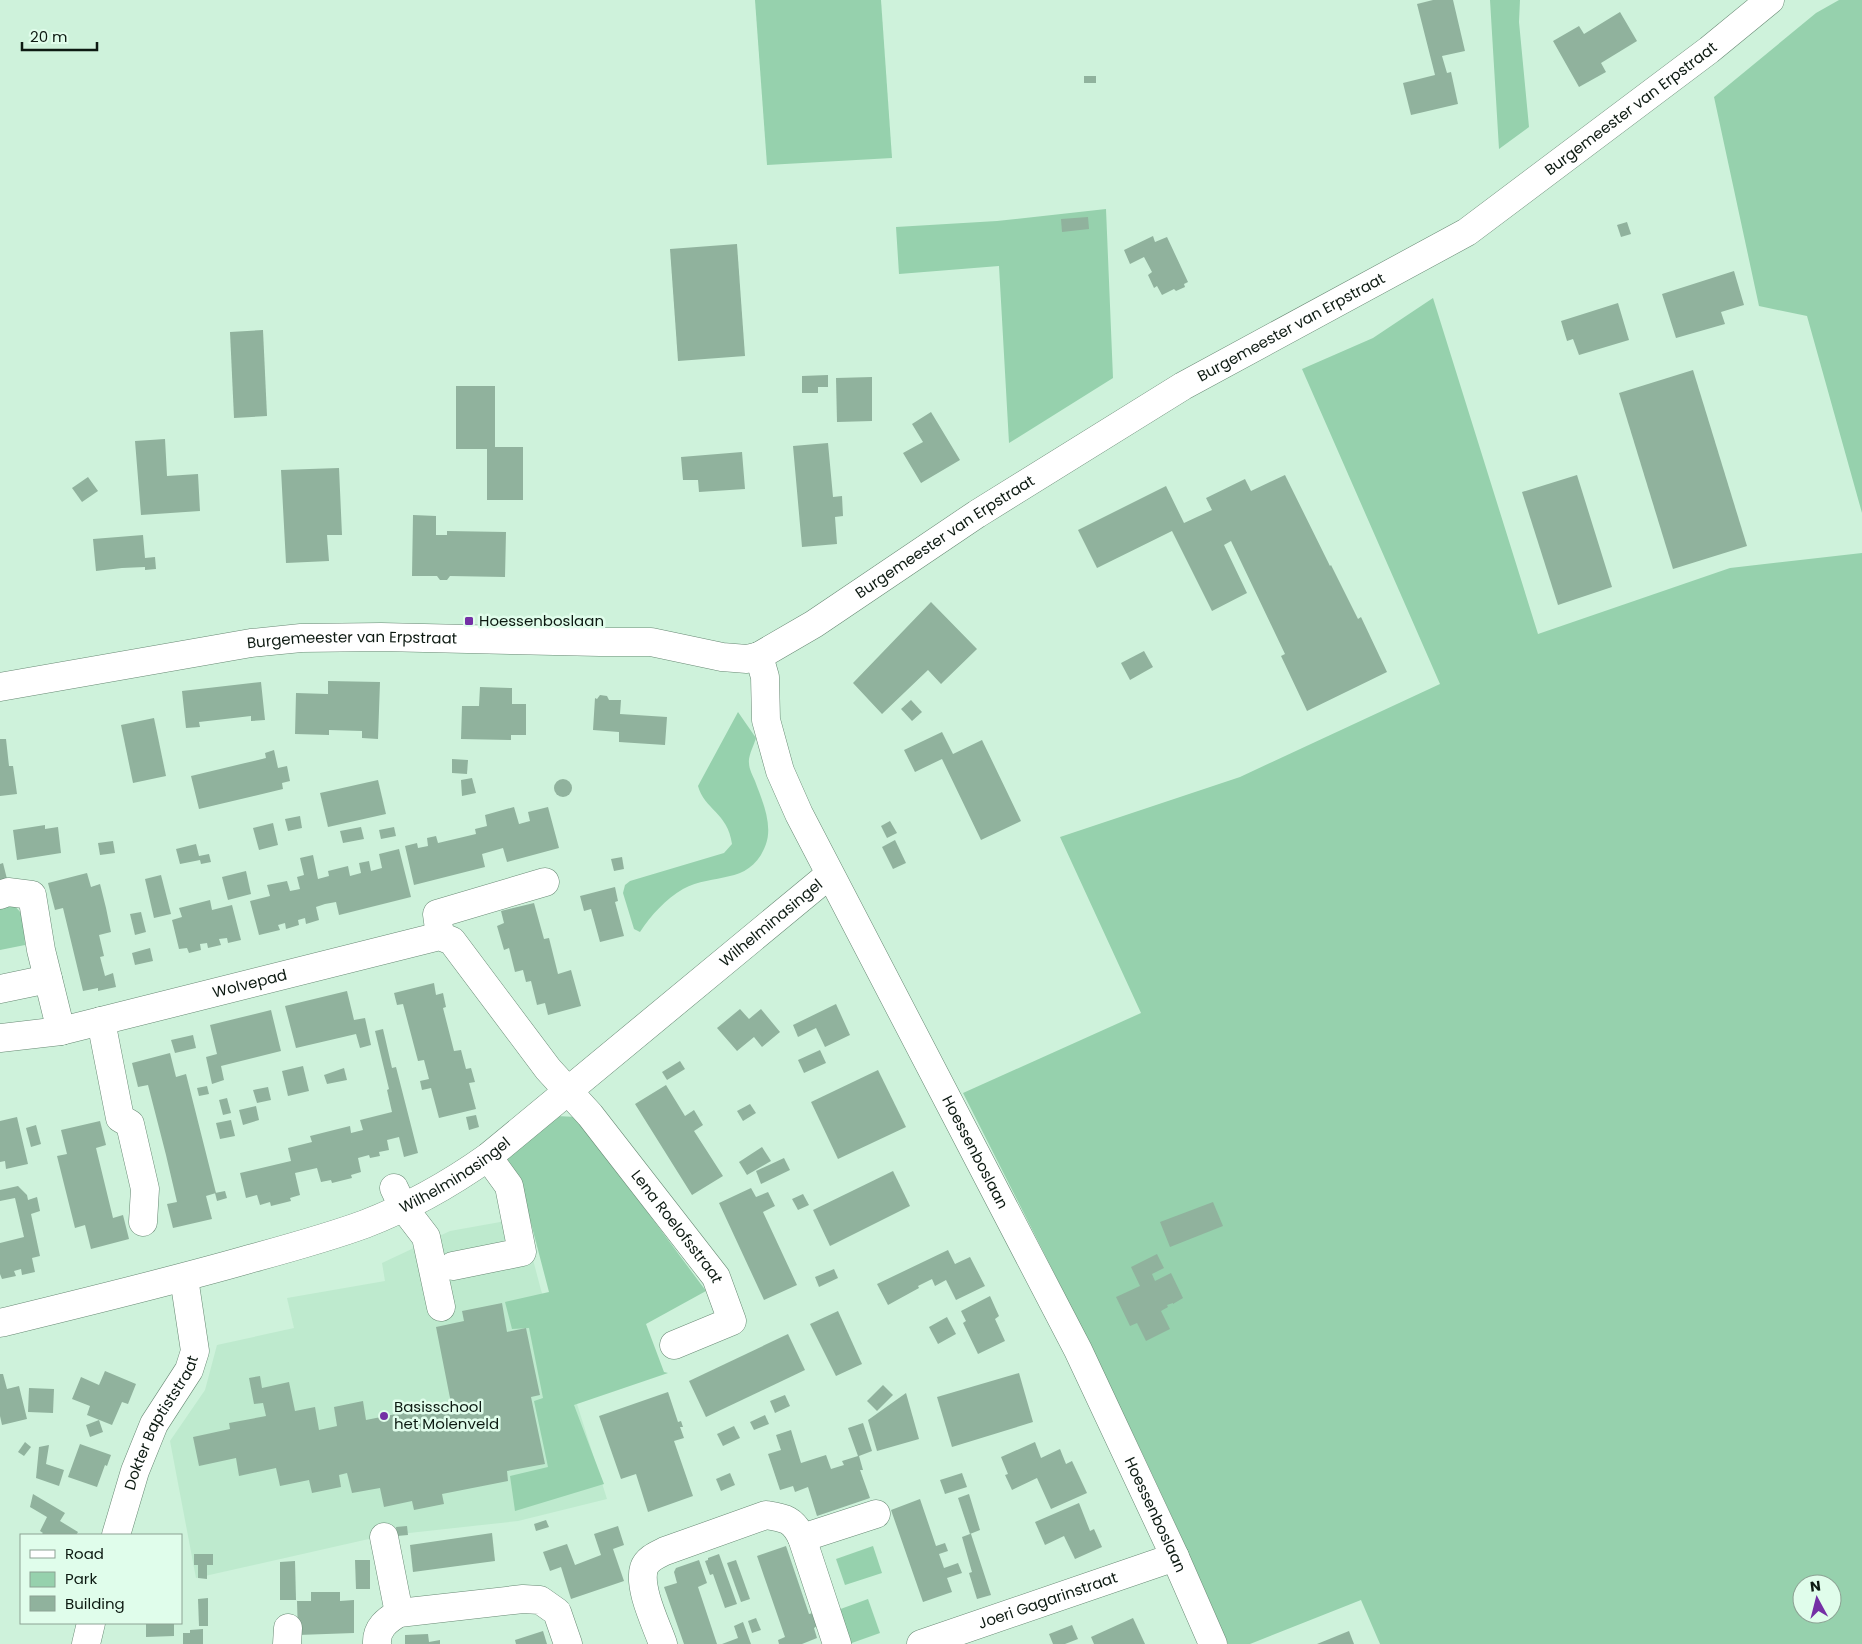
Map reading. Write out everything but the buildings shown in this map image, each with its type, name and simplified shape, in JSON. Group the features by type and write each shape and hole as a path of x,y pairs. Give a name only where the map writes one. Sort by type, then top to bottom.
{"street":[{"name":"Burgemeester van Erpstraat","path":"0,687 251,643 301,638 381,636 651,642 722,657 747,659 758,656 814,624 977,514 1183,386 1467,232 1709,50 1770,0"},
{"name":"Hoessenboslaan","path":"758,656 765,677 766,720 780,771 829,875 1078,1350 1175,1557 1213,1644"},
{"name":"Wilhelminasingel","path":"0,1322 184,1278 314,1241 366,1223 399,1197 455,1180 488,1157 569,1091 829,875"},
{"path":"545,882 437,914 440,936 452,941 548,1069 569,1091"},
{"path":"0,895 8,892 32,895 48,979 61,1031"},
{"name":"Wolvepad","path":"0,1038 61,1031 440,936"},
{"path":"0,989 48,979"},
{"path":"101,1021 120,1118 130,1124 145,1189 143,1222"},
{"name":"Lena Roelofsstraat","path":"569,1091 590,1115 716,1277 732,1320 674,1345"},
{"path":"453,1266 522,1252 509,1186 488,1157"},
{"path":"399,1197 426,1237 441,1307"},
{"name":"Dokter Baptiststraat","path":"116,1534 135,1471 154,1424 189,1370 195,1351 184,1278"},
{"path":"802,1538 876,1514"},
{"path":"663,1644 644,1590 644,1567 653,1557 665,1551 766,1515 782,1517 796,1525 837,1644"},
{"path":"384,1537 399,1613"},
{"name":"Joeri Gagarinstraat","path":"921,1644 1175,1557"},
{"path":"377,1644 376,1640 384,1621 399,1613 522,1599 540,1600 556,1612 568,1644"},
{"path":"86,1644 91,1624"}],"shaded area":[{"name":"Basisschool het Molenveld","path":"522,1218 541,1290 607,1499 518,1521 382,1536 196,1578 170,1441 205,1390 217,1345 294,1328 287,1298 385,1281 382,1263 450,1231"}],"green space":[{"path":"755,0 881,0 892,158 767,165"},
{"path":"1490,0 1520,0 1519,22 1529,127 1499,149"},
{"path":"1839,0 1862,0 1862,513 1807,316 1759,306 1714,97 1816,13"},
{"path":"1106,209 1113,378 1009,443 999,266 899,274 896,227 997,221"},
{"path":"1433,298 1538,634 1730,568 1862,553 1862,1644 1380,1644 1361,1600 1250,1644 1228,1644 1134,1435 963,1093 1141,1013 1060,837 1240,777 1440,684 1302,369 1373,338"},
{"path":"738,712 756,738 749,757 749,765 766,812 768,836 766,844 759,857 742,872 695,884 677,893 659,908 640,932 634,929 623,893 625,885 630,881 724,853 732,844 726,825 705,800 698,786"},
{"path":"11,902 23,915 25,945 0,950 0,903"},
{"path":"556,1116 577,1117 706,1291 646,1324 664,1372 668,1373 574,1405 604,1484 515,1511 510,1476 548,1467 534,1401 543,1398 529,1328 512,1329 505,1302 549,1292 520,1181 503,1162"},
{"path":"873,1546 882,1573 845,1585 836,1559"},
{"path":"868,1599 880,1633 849,1644 835,1611"}],"place":[{"name":"Hoessenboslaan","path":"469,621"},
{"name":"Basisschool het Molenveld","path":"384,1416"}]}
